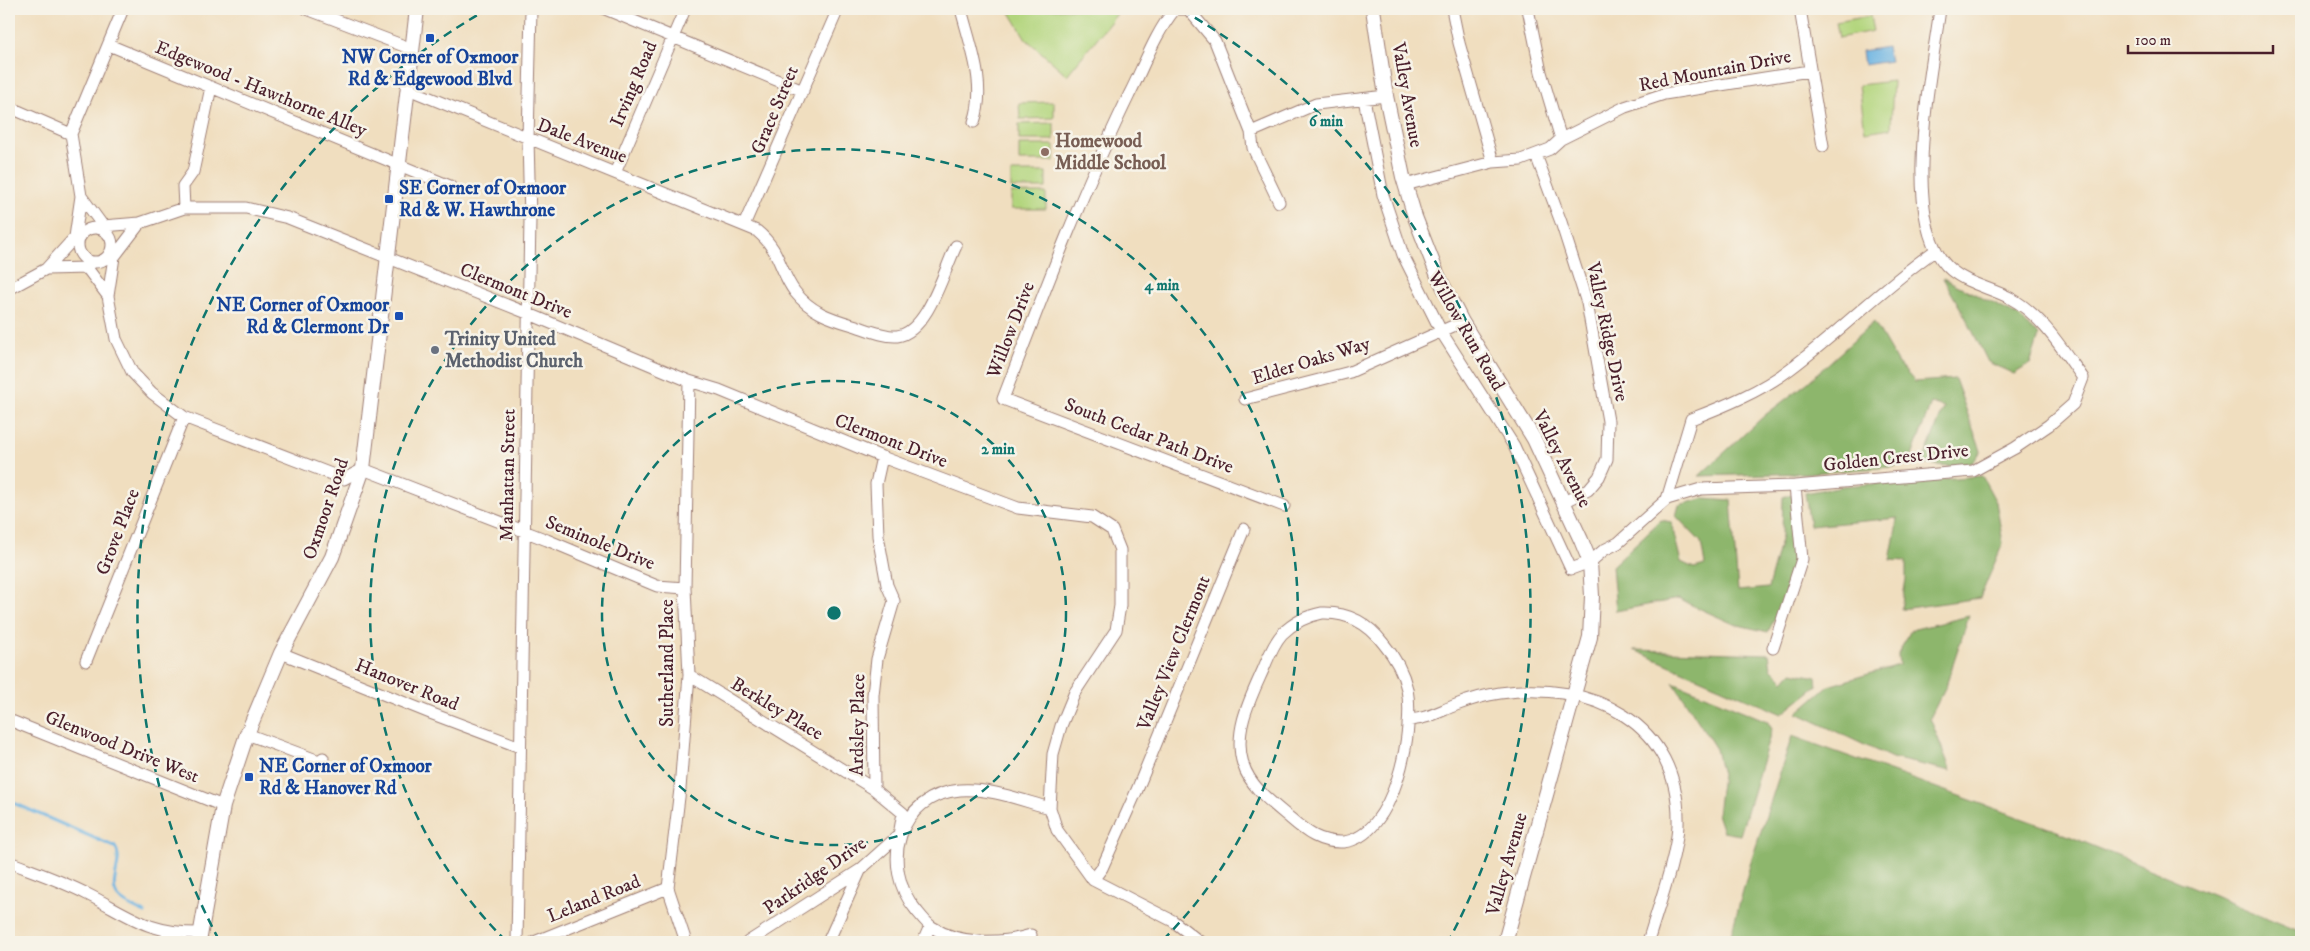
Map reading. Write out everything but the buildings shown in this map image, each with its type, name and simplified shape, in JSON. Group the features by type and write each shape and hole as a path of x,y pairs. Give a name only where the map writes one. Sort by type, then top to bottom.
{"main road":[{"name":"Oxmoor Road","path":"200,938 223,806 247,734 281,653 332,557 363,469 417,9"},
{"name":"Valley Avenue","path":"1373,9 1386,96 1405,185 1415,217 1438,276 1462,322 1534,439 1590,562 1592,596 1590,637 1505,942"}],"street":[{"path":"108,296 81,255 78,244 81,196 71,134 123,9"},
{"path":"307,9 412,50"},
{"name":"Manhattan Street","path":"517,942 530,219 528,139 531,9"},
{"path":"605,9 803,91"},
{"name":"Irving Road","path":"615,173 685,9"},
{"name":"Grace Street","path":"744,225 838,9"},
{"path":"961,9 980,86 979,107 974,122"},
{"name":"Willow Drive","path":"1002,399 1051,273 1107,141 1160,28 1175,9 1188,9"},
{"path":"1188,9 1215,41 1251,132 1253,148 1279,202"},
{"path":"1452,9 1458,42 1493,162"},
{"path":"1528,9 1541,72 1561,139"},
{"path":"1800,9 1823,146"},
{"path":"1667,499 1691,419 1731,403 1788,370 1884,289 1936,250 1924,218 1921,155 1940,9"},
{"name":"Edgewood - Hawthorne Alley","path":"109,45 450,186"},
{"name":"Red Mountain Drive","path":"1405,185 1493,162 1522,160 1550,149 1561,139 1625,107 1664,94 1809,71"},
{"path":"184,208 183,186 193,172 211,87"},
{"name":"Dale Avenue","path":"408,89 758,231 774,247 793,290 806,305 824,316 897,336 908,332 928,311 956,246"},
{"path":"1251,132 1316,104 1386,96"},
{"name":"Willow Run Road","path":"1364,99 1383,195 1403,255 1442,333 1514,446 1571,569"},
{"path":"9,108 71,134"},
{"name":"Valley Ridge Drive","path":"1536,155 1562,222 1587,303 1607,407 1607,459 1599,477 1588,490 1564,502"},
{"path":"81,196 112,244 108,296 116,339 132,372 152,393 184,417 344,479 363,469"},
{"name":"Clermont Drive","path":"102,228 140,223 184,208 246,208 288,218 527,313 689,381 719,390 882,457 1018,508 1092,517 1112,530 1120,550 1120,606 1116,630 1075,692 1061,726 1054,754 1050,808 1057,830 1093,880 1173,921 1200,942"},
{"path":"46,269 101,262 112,256 140,223"},
{"path":"9,289 46,269 87,230 102,228"},
{"name":"Golden Crest Drive","path":"1571,569 1590,562 1604,550 1618,543 1667,499 1701,489 1796,486 1973,471 2015,448 2049,425 2073,404 2080,390 2083,378 2036,316 2010,298 1980,286 1951,270 1936,250"},
{"name":"Elder Oaks Way","path":"1245,399 1350,372 1442,333 1462,322"},
{"name":"Sutherland Place","path":"686,942 668,888 680,790 688,675 685,588 689,381"},
{"name":"South Cedar Path Drive","path":"1002,399 1284,506"},
{"name":"Grove Place","path":"86,661 184,417"},
{"name":"Ardsley Place","path":"874,789 873,695 877,659 894,601 888,585 878,536 876,484 882,457"},
{"name":"Seminole Drive","path":"363,469 658,586 685,588"},
{"path":"1773,648 1802,559 1796,486"},
{"name":"Valley View Clermont","path":"1093,880 1102,868 1137,790 1244,529"},
{"path":"1339,613 1357,620 1374,631 1398,662 1407,689 1410,720 1398,781 1382,814 1356,838 1344,842 1323,841 1305,831 1261,793 1243,765 1239,745 1250,697 1278,640 1304,617 1339,613"},
{"name":"Hanover Road","path":"281,653 520,747"},
{"name":"Berkley Place","path":"688,675 874,789 902,813 899,834"},
{"path":"1410,720 1423,720 1457,704 1498,693 1533,690 1575,694 1610,706 1630,718 1644,730 1666,759 1678,793 1678,827 1648,942"},
{"name":"Glenwood Drive West","path":"9,720 223,806"},
{"path":"247,734 318,761 323,758"},
{"path":"1032,935 987,942 947,936 930,926 906,898 897,868 899,834 913,812 934,796 960,790 1005,794 1050,808"},
{"name":"Parkridge Drive","path":"748,942 860,870 899,834"},
{"path":"9,862 86,893 144,924 164,932 200,938"},
{"path":"828,942 860,870"},
{"name":"Leland Road","path":"534,942 668,888"},
{"path":"923,942 930,926"}],"green space":[{"path":"1008,9 1121,9 1067,75 1026,39"},
{"path":"1870,16 1873,31 1839,38 1836,22"},
{"path":"1893,81 1891,128 1865,132 1859,85"},
{"path":"1054,102 1054,118 1020,119 1019,103"},
{"path":"1054,123 1054,140 1019,140 1019,124"},
{"path":"1019,145 1054,145 1054,161 1019,161"},
{"path":"1011,172 1046,172 1046,188 1011,188"},
{"path":"1011,193 1046,193 1046,209 1011,209"},
{"path":"1943,278 2018,316 2039,336 2030,364 2014,374 1988,362"},
{"path":"1874,322 1897,362 1915,382 1955,379 1981,451 1974,461 1952,466 1922,464 1944,407 1931,403 1910,462 1893,467 1809,473 1699,476 1765,415 1807,383"},
{"path":"1982,476 1996,502 2003,543 1980,598 1901,609 1906,579 1906,561 1890,560 1898,518 1810,526 1805,493 1843,486"},
{"path":"1792,494 1796,553 1784,599 1768,632 1734,624 1678,599 1616,611 1612,566 1661,520 1671,522 1681,562 1694,568 1705,565 1701,542 1676,516 1679,505 1705,498 1731,500 1738,591 1768,588 1782,536 1783,497"},
{"path":"1969,616 1946,686 1930,718 1951,771 1892,758 1797,713 1828,686 1899,665 1898,654 1911,630"},
{"path":"1634,650 1769,654 1771,668 1784,681 1792,672 1816,677 1817,686 1782,714"},
{"path":"1673,682 1767,721 1772,729 1740,835 1723,832 1717,814 1722,775 1716,749"},
{"path":"1792,736 2057,831 2301,932 2301,942 1729,942 1750,865"}],"water":[{"path":"1887,47 1890,61 1864,65 1862,51"}],"waterway":[{"path":"9,801 115,847 118,853 115,891 123,902 145,913"}],"place":[{"name":"NW Corner of Oxmoor Rd & Edgewood Blvd","path":"430,38"},
{"name":"Homewood Middle School","path":"1045,152"},
{"name":"SE Corner of Oxmoor Rd & W. Hawthrone","path":"389,199"},
{"name":"NE Corner of Oxmoor Rd & Clermont Dr","path":"399,316"},
{"name":"Trinity United Methodist Church","path":"435,350"},
{"name":"NE Corner of Oxmoor Rd & Hanover Rd","path":"249,777"}]}
